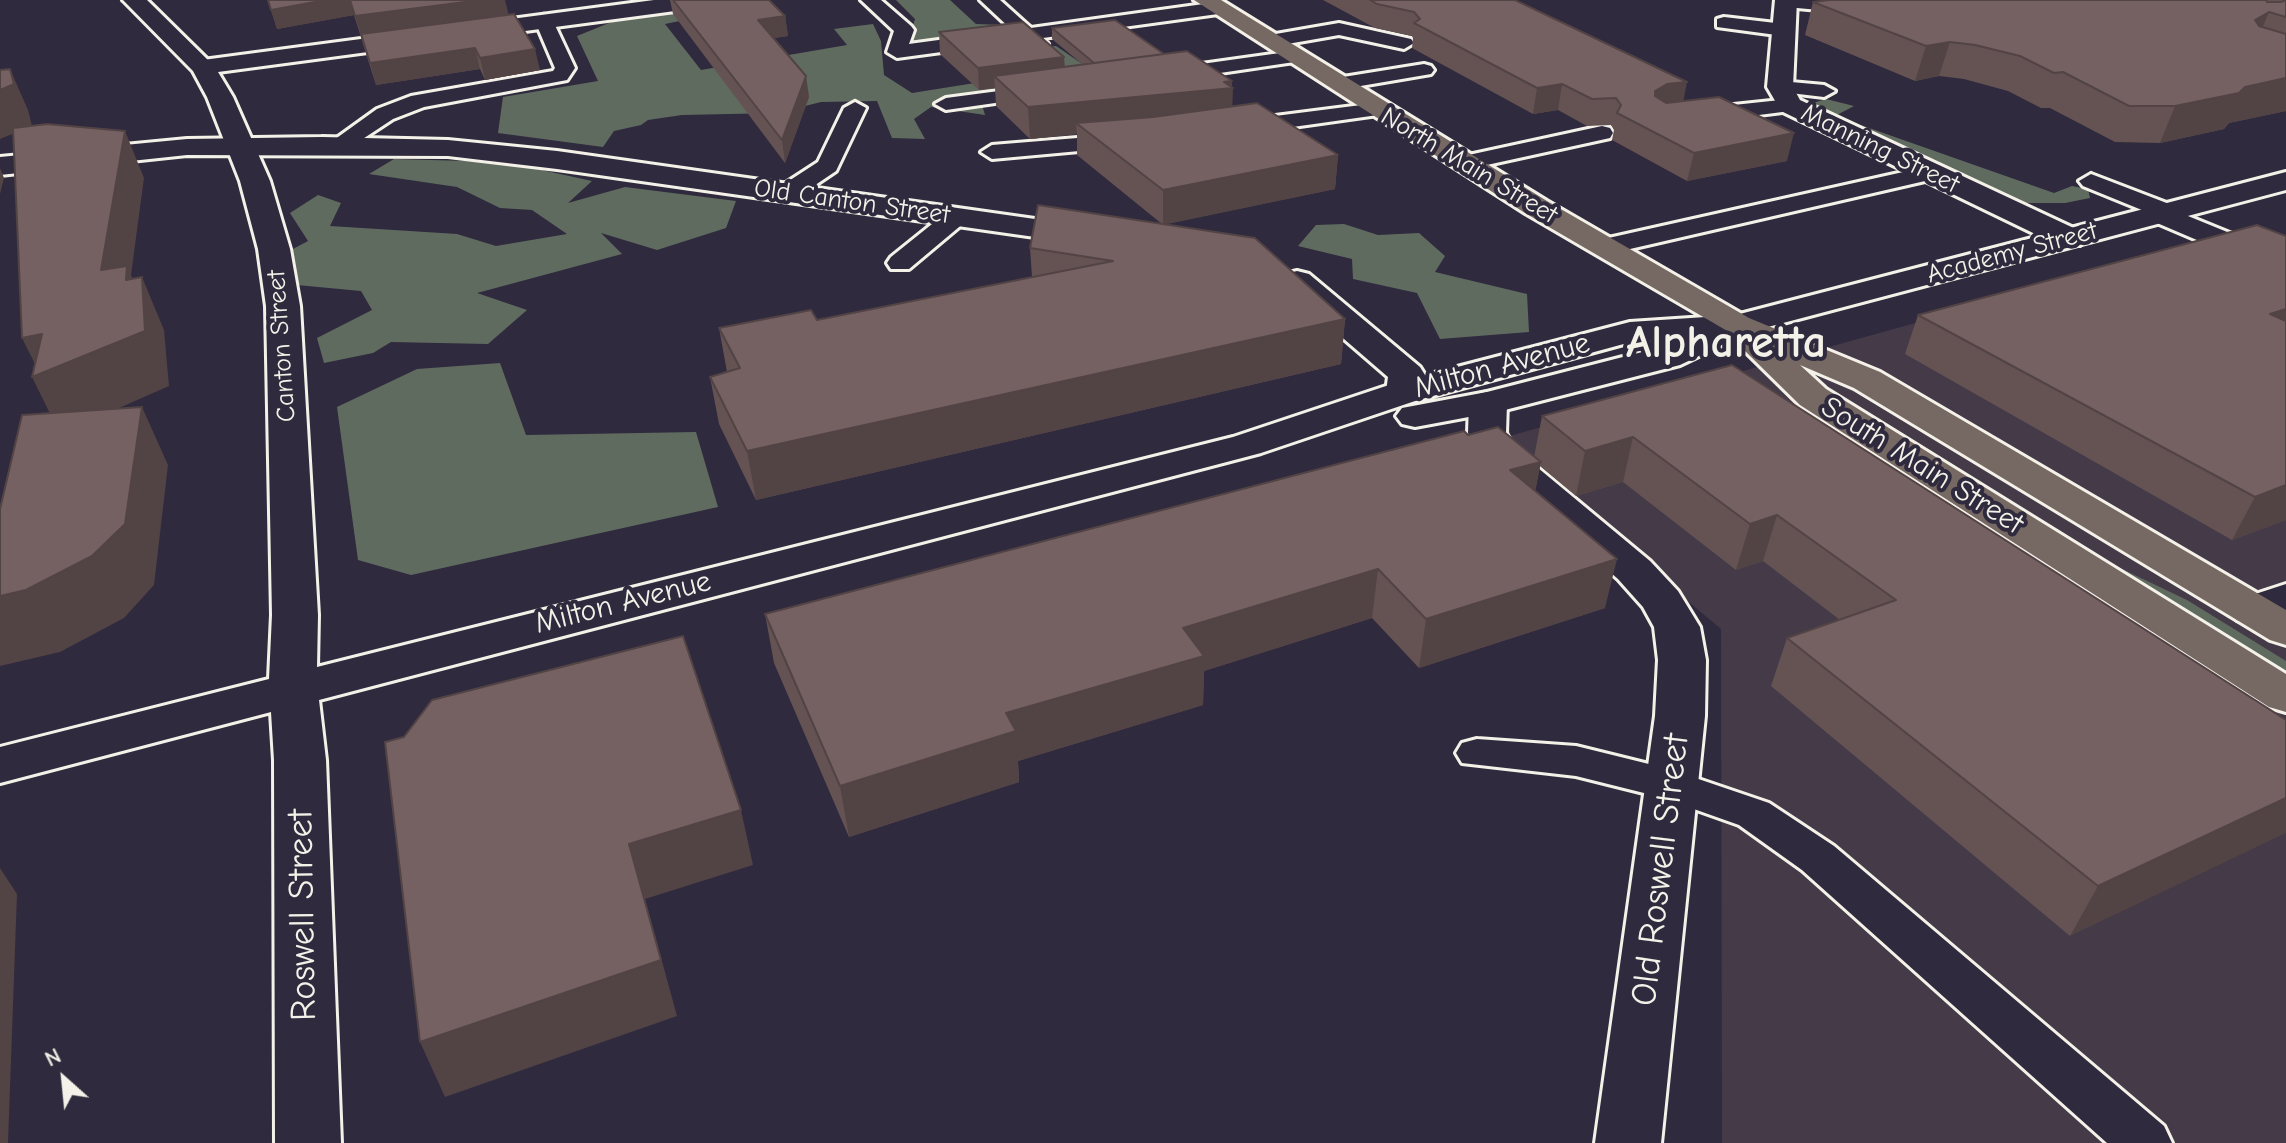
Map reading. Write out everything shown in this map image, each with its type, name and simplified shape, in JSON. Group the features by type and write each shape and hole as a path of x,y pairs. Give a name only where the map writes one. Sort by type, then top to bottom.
{"main road":[{"name":"North Main Street","path":"1212,4 1464,163 1737,325"},
{"name":"South Main Street","path":"1737,325 1867,380 2275,613"},
{"name":"South Main Street","path":"1737,325 1813,397 2286,696"}],"street":[{"name":"Canton Street","path":"134,0 203,67 220,97 255,181 274,249 283,306 295,615 293,688"},
{"path":"203,67 705,0"},
{"name":"Manning Street","path":"1786,1 1785,96 1930,173 2069,238"},
{"name":"Old Canton Street","path":"0,166 148,149 338,145 464,150 1118,240"},
{"name":"Academy Street","path":"1737,325 2286,181"},
{"path":"2164,213 2286,268"},
{"path":"1276,266 1395,363 1407,375 1405,392"},
{"name":"Milton Avenue","path":"1247,445 1488,403 1667,357 1737,325"},
{"name":"Milton Avenue","path":"0,765 1247,445 1405,392 1630,332 1737,325"},
{"name":"Old Roswell Street","path":"1488,403 1487,433 1497,454 1634,570 1662,601 1677,627 1682,660 1680,716 1669,784 1628,1143"},
{"name":"Roswell Street","path":"293,688 300,760 308,1143"}],"lane":[{"path":"870,0 904,30 897,52 1212,4"},
{"path":"989,0 1058,60"},
{"path":"1786,1 1819,4"},
{"path":"338,145 385,114 419,101 560,76 565,68 544,21"},
{"path":"1724,23 1784,30"},
{"path":"1270,41 1339,29 1404,43"},
{"path":"1151,77 1294,57"},
{"path":"1337,84 1424,70"},
{"path":"946,104 1061,89"},
{"path":"1677,118 1824,91"},
{"path":"787,193 828,166 855,108"},
{"path":"1216,130 1377,109"},
{"path":"1464,163 1602,133"},
{"path":"992,152 1153,139"},
{"path":"1604,247 1930,173"},
{"path":"2091,181 2164,213"},
{"path":"900,263 956,217"},
{"path":"1477,753 1576,761 1669,784 1754,814 1818,858 2145,1143"}],"shaded area":[{"path":"2199,244 2286,282 2286,1143 1722,1143 1721,629 1495,440"}],"green space":[{"path":"750,0 738,9 665,24 701,70 847,45 834,29 873,24 881,41 884,75 912,93 1019,76 984,45 926,51 908,42 915,19 896,0 950,0 976,24 1004,25 1026,49 1056,46 1081,63 1146,53 978,92 985,115 931,107 914,119 925,139 892,138 877,101 821,102 777,113 682,115 648,120 641,125 614,131 603,147 498,133 503,97 598,81 577,36 619,19"},
{"path":"1826,99 1854,106 1835,116 2054,193 2072,186 2088,189 2090,198 2065,203 2022,203 2004,197 1806,105"},
{"path":"394,159 505,162 592,181 568,203 625,187 736,201 726,228 657,250 601,233 622,254 477,293 527,310 488,344 391,342 373,353 324,363 317,338 372,310 361,291 297,285 291,250 308,241 290,213 318,195 341,203 330,226 457,234 496,246 567,234 532,210 500,208 457,187 369,174"},
{"path":"1344,224 1378,235 1419,233 1445,256 1435,272 1527,294 1529,332 1440,339 1417,293 1353,279 1352,259 1298,246 1316,225"},
{"path":"500,363 526,435 696,432 718,507 411,575 358,560 337,407 417,369"},
{"path":"2122,569 2187,600 2286,661 2286,681 2114,572"}],"building":[{"path":"268,0 326,0 271,10"},
{"path":"350,0 481,0 355,16"},
{"path":"673,0 769,0 785,16 758,20 806,76 782,140"},
{"path":"1370,0 1515,0 1687,82 1667,84 1655,91 1655,96 1666,103 1719,97 1794,133 1694,153 1617,113 1621,105 1616,98 1592,99 1562,84 1537,88 1414,23 1420,19 1414,12"},
{"path":"2286,0 2286,17 2269,12 2255,20 2259,26 2286,34 2286,78 2245,87 2239,93 2175,106 2129,106 2063,72 2054,73 2020,56 1950,42 1926,46 1813,2"},
{"path":"514,14 535,49 480,58 475,48 370,63 361,34"},
{"path":"1115,20 1164,54 1094,63 1052,28"},
{"path":"1023,22 1064,57 978,68 939,32"},
{"path":"1187,51 1232,81 1224,82 1233,88 1028,107 994,76"},
{"path":"10,69 14,84 0,90 0,70"},
{"path":"1257,103 1338,155 1163,190 1076,123 1153,117"},
{"path":"47,124 125,131 101,270 127,266 126,280 142,277 145,331 32,377 42,334 22,338 13,128"},
{"path":"1038,205 1255,238 1345,319 747,451 710,377 740,368 719,328 811,310 817,320 1113,261 1030,248"},
{"path":"2257,225 2286,236 2286,309 2270,314 2286,321 2286,485 2255,497 1918,315"},
{"path":"1732,365 2286,720 2286,798 2098,886 1787,638 1896,600 1777,515 1750,524 1633,437 1585,451 1542,416"},
{"path":"142,407 125,524 92,556 26,590 0,596 0,509 22,415"},
{"path":"1498,427 1541,462 1510,470 1617,559 1426,619 1378,569 1183,628 1204,656 1006,713 1016,731 840,786 765,614 1464,431 1468,435"},
{"path":"683,636 741,810 629,844 661,960 420,1042 385,742 404,737 432,700"}],"district":[{"name":"Alpharetta","path":"1726,344"}]}
